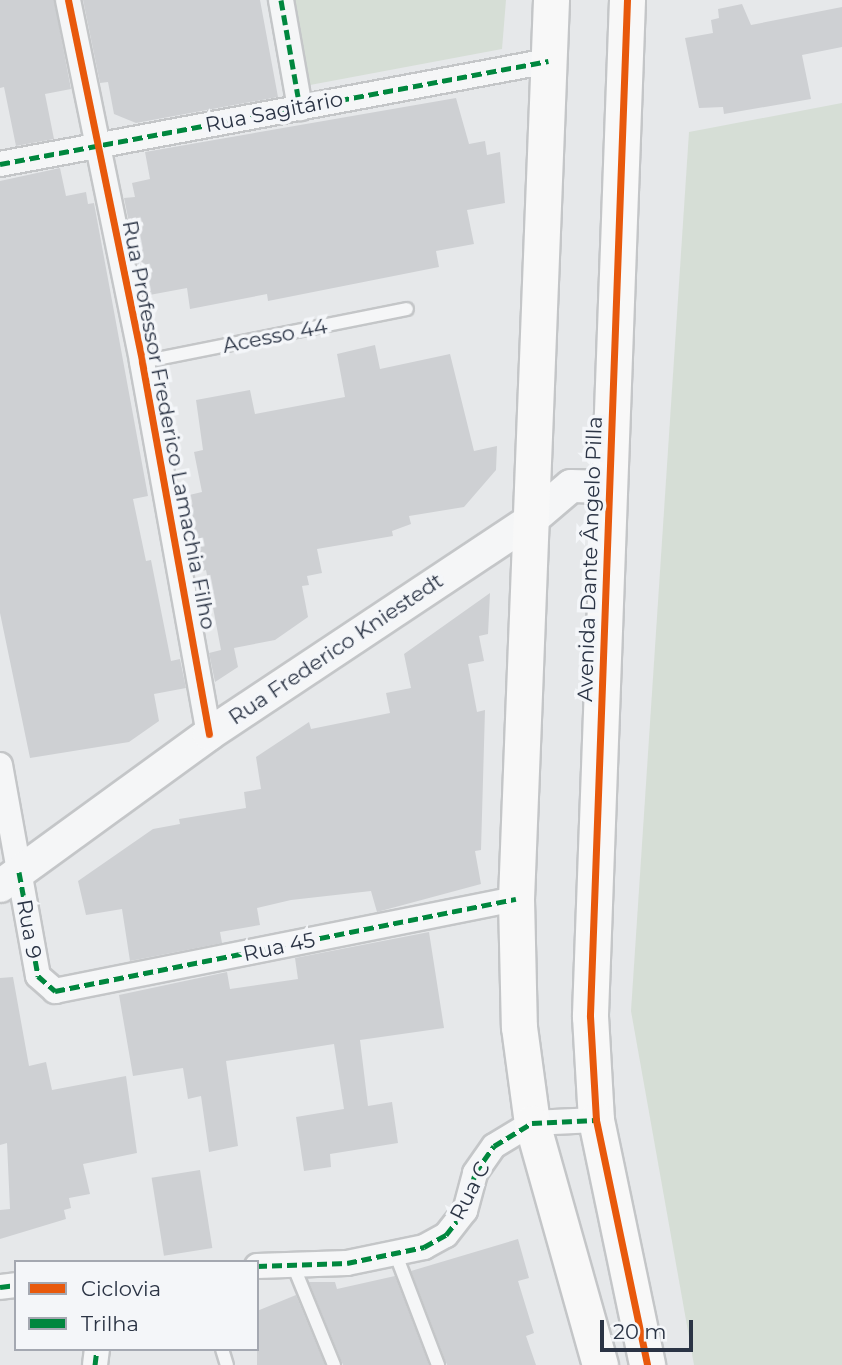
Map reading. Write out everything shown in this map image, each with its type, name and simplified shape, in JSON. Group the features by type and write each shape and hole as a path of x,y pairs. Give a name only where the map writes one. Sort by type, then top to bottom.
{"main road":[{"path":"551,0 516,898 519,1027 532,1124 600,1365"},
{"name":"Avenida Dante Ângelo Pilla","path":"634,2 590,1016 596,1120 647,1365"}],"street":[{"name":"Rua Professor Frederico Lamachia Filho","path":"68,0 142,362 209,734"},
{"path":"281,0 300,108"},
{"name":"Rua Sagitário","path":"0,164 548,61"},
{"name":"Rua Frederico Kniestedt","path":"10,879 209,734 531,520 571,486 611,487"},
{"name":"Rua 9","path":"0,765 10,879 37,976 43,985"},
{"name":"Rua 45","path":"43,985 70,989 516,898"},
{"name":"Rua C","path":"259,1266 396,1255 446,1235 464,1211 475,1173 494,1146 532,1124 596,1120"}],"lane":[{"name":"Acesso 44","path":"142,362 407,309"},
{"path":"396,1255 438,1365"},
{"path":"293,1265 334,1365"}],"shaded area":[{"path":"294,0 506,0 502,49 310,85"},
{"path":"842,103 842,1365 694,1365 631,1011 689,132"}],"building":[{"path":"0,0 54,0 71,89 45,94 54,139 16,146 4,87 0,88"},
{"path":"83,0 260,0 278,97 136,123 114,114 108,82 100,83"},
{"path":"742,4 751,25 842,7 842,47 802,55 811,99 724,114 723,107 699,108 685,38 713,33 711,20 719,18 718,9"},
{"path":"456,98 469,144 485,141 487,155 500,152 505,203 467,210 474,244 436,251 439,267 268,301 267,294 190,309 187,288 144,296 124,198 135,197 132,183 150,179 145,152"},
{"path":"60,168 66,196 86,192 88,204 94,203 148,496 133,499 146,561 151,560 171,661 180,659 186,688 154,694 159,721 129,742 30,758 0,613 0,181"},
{"path":"375,345 380,369 450,354 474,451 497,446 496,470 464,507 409,516 411,524 392,531 393,536 317,549 322,573 307,576 309,585 302,586 308,617 275,640 234,648 238,667 215,682 209,653 221,650 206,570 199,572 185,496 202,492 194,452 203,450 196,400 250,390 255,414 345,397 337,354"},
{"path":"490,593 488,634 479,636 484,661 468,664 477,712 485,710 481,850 475,851 481,884 377,912 371,891 291,900 257,908 260,925 220,932 222,943 130,961 122,909 86,915 78,881 153,829 180,824 179,819 246,808 244,792 261,789 256,757 309,722 311,729 390,713 386,693 411,688 404,654"},
{"path":"429,932 444,1028 360,1040 368,1106 392,1102 398,1143 330,1154 331,1167 304,1171 296,1117 344,1109 334,1044 226,1061 238,1146 209,1152 201,1096 188,1099 183,1068 133,1076 119,995 227,972 230,989 298,979 295,958"},
{"path":"13,977 29,1066 46,1062 52,1090 126,1076 137,1153 83,1164 90,1194 69,1198 71,1208 64,1210 66,1219 0,1239 0,1210 10,1209 7,1143 0,1145 0,978"},
{"path":"200,1170 212,1248 164,1256 152,1178"},
{"path":"518,1239 529,1278 518,1281 534,1333 526,1336 536,1365 447,1365 411,1271"},
{"path":"395,1276 429,1365 343,1365 309,1282 335,1282 337,1289"},
{"path":"296,1295 325,1365 257,1365 259,1310"}],"marked path":[{"path":"281,0 300,108"},
{"path":"0,164 548,61"},
{"path":"19,872 38,976 55,991 516,899"},
{"path":"259,1266 347,1263 424,1247 446,1235 465,1211 475,1173 494,1146 532,1123 596,1120"},
{"path":"0,1287 14,1285"},
{"path":"95,1365 97,1351"}],"cycle path":[{"path":"68,0 142,362 209,734"},
{"path":"627,0 590,1016 596,1120 647,1365"}]}
